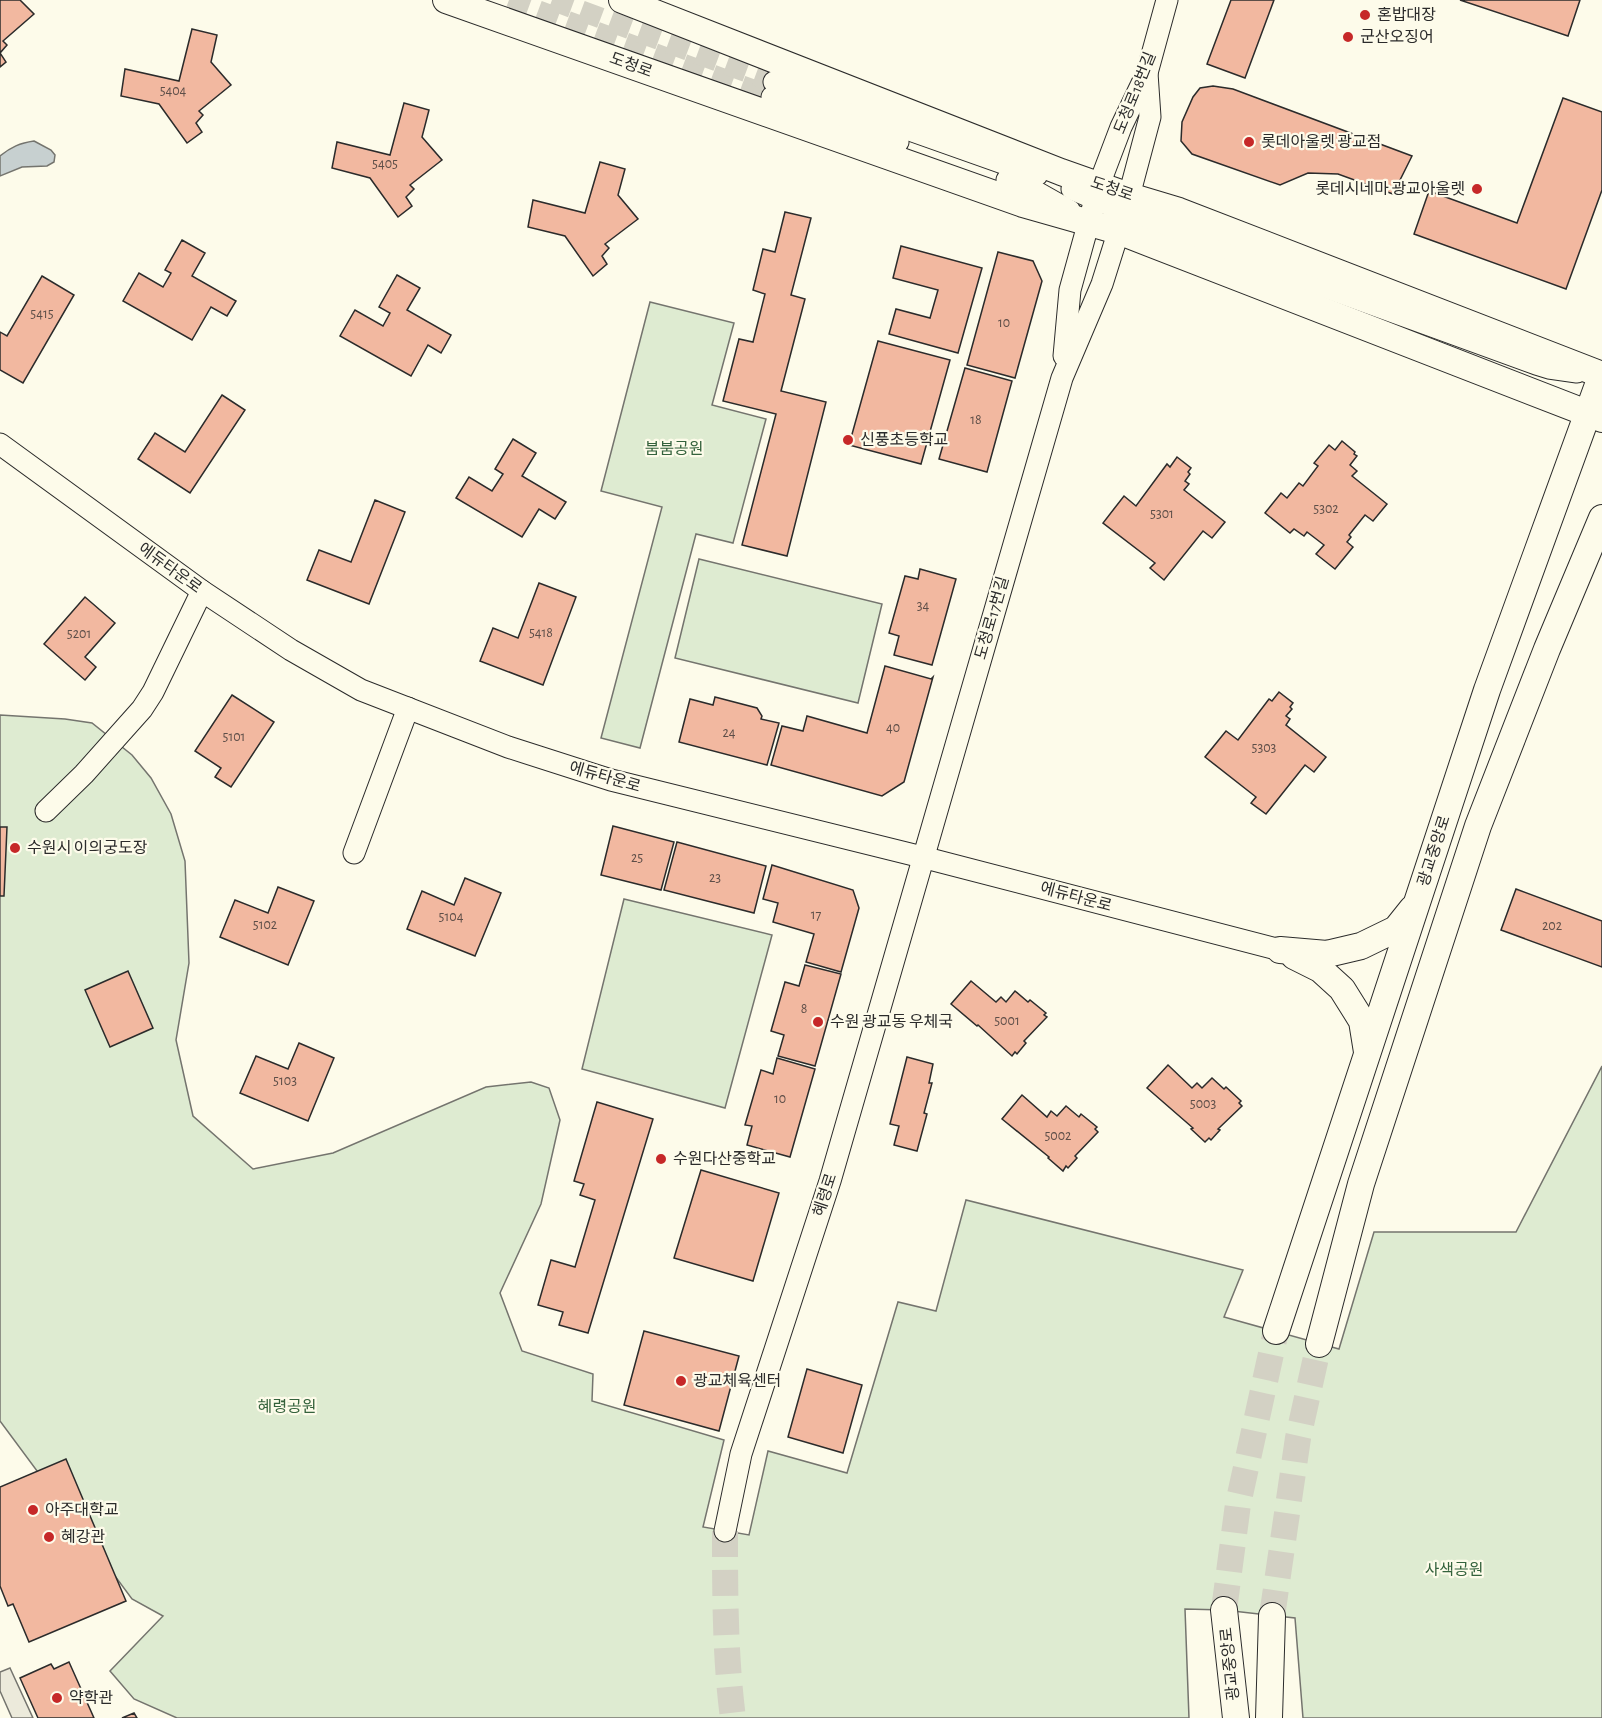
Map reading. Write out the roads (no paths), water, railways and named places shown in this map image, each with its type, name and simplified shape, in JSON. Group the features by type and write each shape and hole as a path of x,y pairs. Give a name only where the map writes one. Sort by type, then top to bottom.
{"main road":[{"name":"도청로","path":"446,0 1023,204 1094,201"},
{"name":"도청로","path":"622,0 1094,201 1124,212 1179,211 1602,375"},
{"path":"1094,201 1594,416"},
{"name":"광교중앙로","path":"1276,1331 1487,690 1594,416 1602,375"},
{"name":"광교중앙로","path":"1319,1344 1361,1184 1478,826 1547,649 1602,518"},
{"path":"1280,950 1327,954 1361,946 1396,929 1417,902"},
{"path":"1280,950 1320,969 1342,989 1362,1022 1368,1055"},
{"name":"광교중앙로","path":"1224,1610 1236,1718"},
{"path":"1269,1718 1272,1616"}],"street":[{"name":"도청로18번길","path":"1094,201 1120,127 1147,73 1167,0"},
{"name":"도청로17번길","path":"922,857 1062,378 1102,284 1124,212 1150,117 1147,73"},
{"path":"773,89 1031,189 1094,201"},
{"name":"도청로17번길","path":"1062,378 1070,290 1094,201"},
{"name":"에듀타운로","path":"0,444 202,591 291,650 361,690 508,747 611,780 922,857 1280,950"},
{"path":"46,812 84,774 142,709 153,692 202,591"},
{"path":"354,853 408,708"},
{"name":"혜령로","path":"725,1531 741,1455 830,1181 922,857"}],"tunnel":[{"path":"509,0 772,97"},
{"path":"552,0 774,82"},
{"path":"1224,1610 1238,1504 1276,1331"},
{"path":"1272,1616 1298,1438 1319,1344"},
{"path":"725,1531 727,1648 733,1718"}],"place":[{"name":"혼밥대장","path":"1365,15"},
{"name":"군산오징어","path":"1348,37"},
{"name":"롯데아울렛 광교점","path":"1249,142"},
{"name":"롯데시네마 광교아울렛","path":"1477,189"},
{"name":"신풍초등학교","path":"848,440"},
{"name":"수원시 이의궁도장","path":"15,848"},
{"name":"수원 광교동 우체국","path":"818,1022"},
{"name":"수원다산중학교","path":"661,1159"},
{"name":"광교체육센터","path":"681,1381"},
{"name":"아주대학교","path":"33,1510"},
{"name":"혜강관","path":"49,1537"},
{"name":"약학관","path":"57,1698"}],"park label":[{"name":"붐붐공원","path":"674,449"},
{"name":"혜령공원","path":"287,1407"},
{"name":"사색공원","path":"1454,1570"}]}
